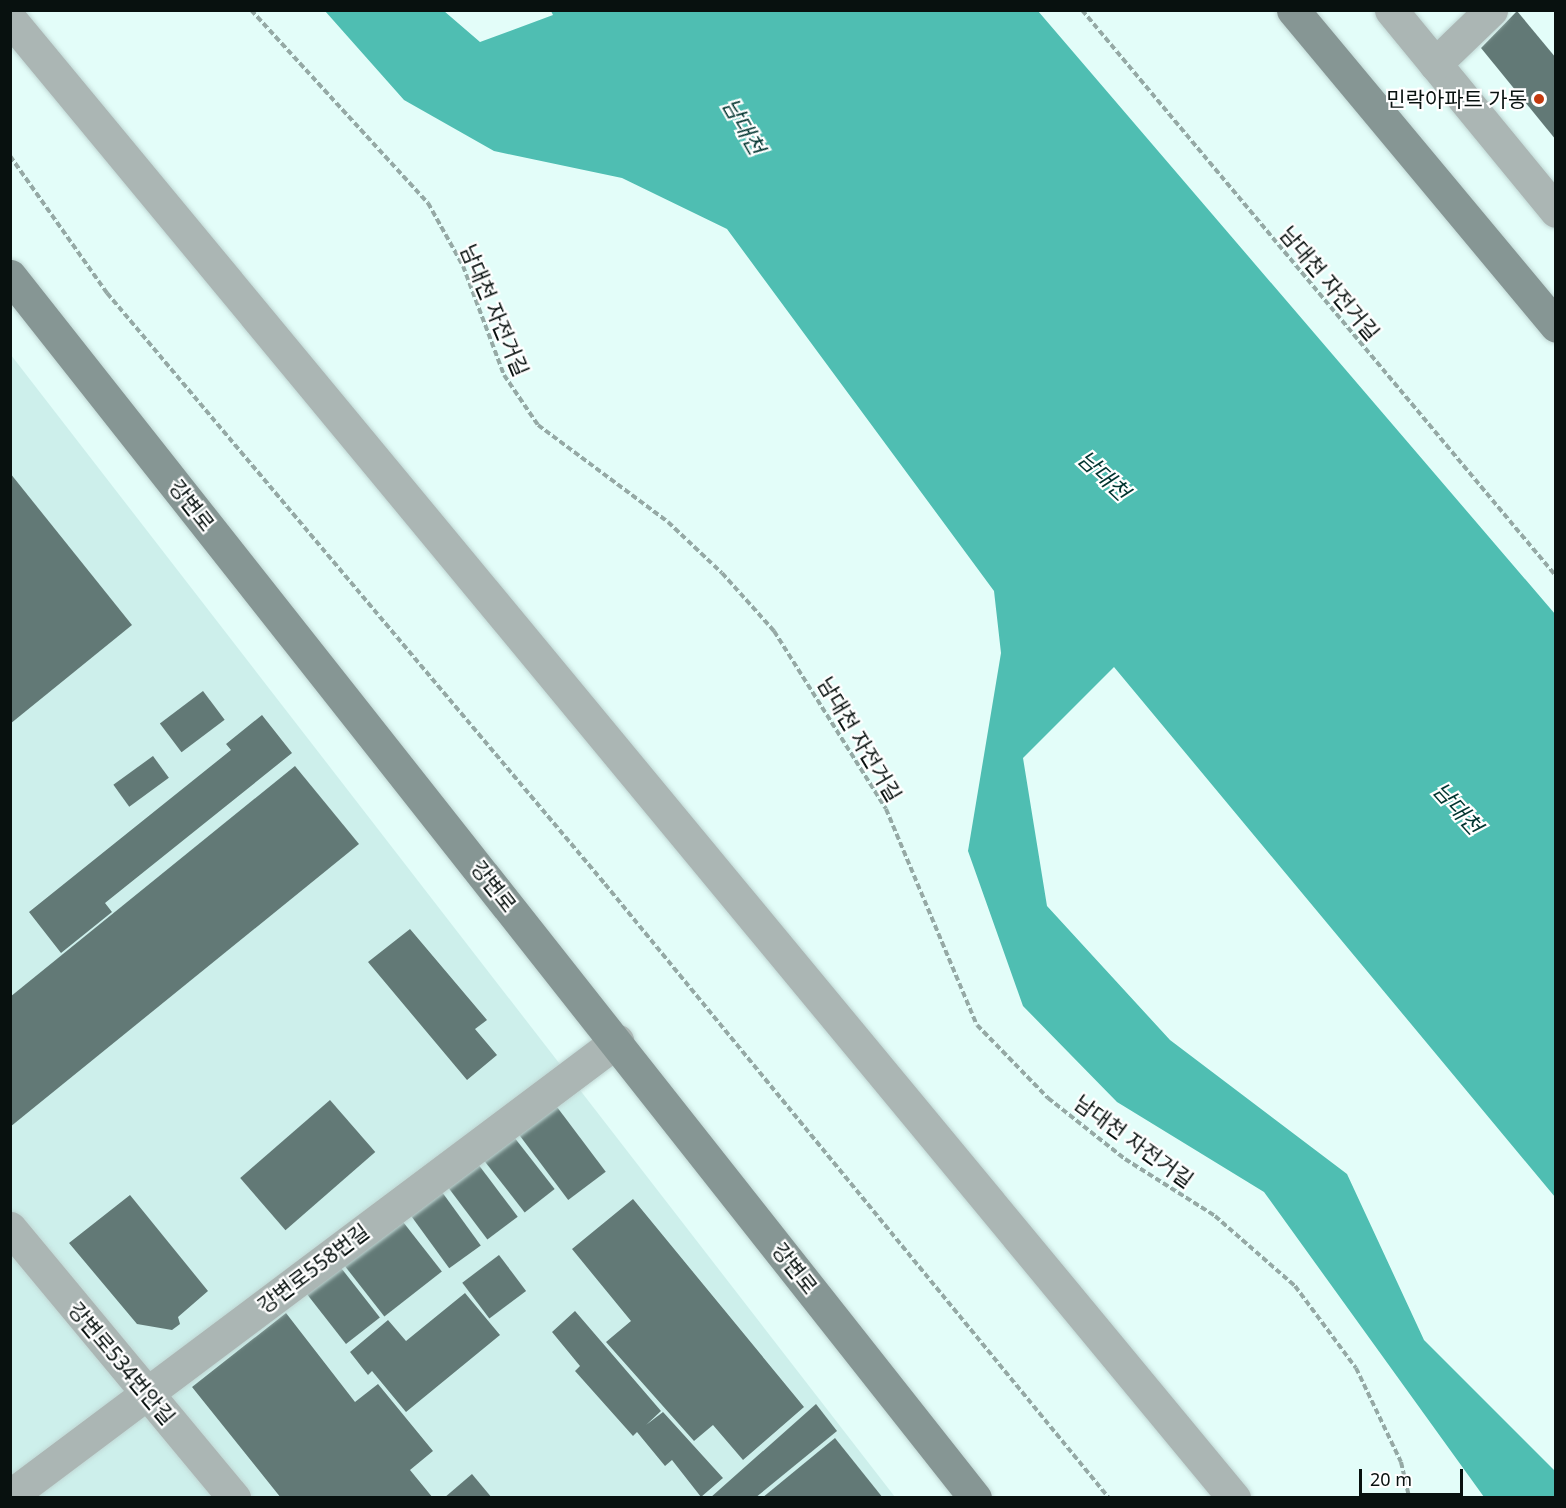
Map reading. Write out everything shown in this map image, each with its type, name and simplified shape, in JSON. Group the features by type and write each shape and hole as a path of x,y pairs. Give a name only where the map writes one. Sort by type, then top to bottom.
{"street":[{"path":"1293,10 1556,326"},
{"path":"1391,10 1556,211"},
{"path":"1435,64 1491,10"},
{"path":"10,19 1234,1497"},
{"name":"강변로","path":"10,276 617,1041 975,1497"},
{"name":"강변로558번길","path":"10,1496 617,1041"},
{"name":"강변로534번안길","path":"10,1228 234,1497"}],"path":[{"name":"남대천 자전거길","path":"251,10 428,203 463,266 504,375 538,425 668,522 722,573 774,632 886,809 977,1025 1048,1098 1125,1160 1215,1216 1295,1286 1356,1368 1401,1462 1409,1497"},
{"name":"남대천 자전거길","path":"1082,10 1556,576"},
{"path":"10,156 107,293 605,884 1109,1497"}],"shaded area":[{"path":"11,355 895,1497 11,1497"}],"water":[{"name":"남대천","path":"325,11 444,11 480,42 553,15 551,11 1038,11 1555,614 1555,1197 1114,667 1023,758 1047,906 1170,1040 1347,1174 1424,1340 1555,1471 1555,1497 1484,1497 1264,1192 1117,1102 1023,1006 968,851 1001,653 994,591 727,229 622,178 494,151 404,100"}],"building":[{"name":"민락아파트 가동","path":"1517,11 1556,58 1556,140 1481,48"},
{"path":"10,473 132,625 10,724"},
{"path":"203,691 225,720 182,752 160,723"},
{"path":"262,715 292,753 105,903 112,912 61,953 29,912 231,750 226,744"},
{"path":"153,756 169,778 129,807 113,785"},
{"path":"295,766 359,844 10,1127 10,997"},
{"path":"410,929 487,1020 475,1029 497,1055 467,1080 368,962"},
{"path":"330,1100 375,1152 285,1230 240,1178"},
{"path":"554,1103 606,1172 568,1200 516,1131"},
{"path":"514,1137 555,1189 525,1212 484,1160"},
{"path":"478,1164 518,1217 487,1240 448,1187"},
{"path":"442,1192 481,1245 449,1268 410,1215"},
{"path":"130,1195 208,1291 178,1317 180,1324 172,1330 137,1324 69,1243"},
{"path":"633,1199 804,1407 743,1460 713,1425 694,1441 606,1342 631,1321 572,1249"},
{"path":"400,1218 442,1272 384,1317 342,1263"},
{"path":"499,1255 526,1291 489,1319 462,1283"},
{"path":"338,1264 380,1318 346,1344 304,1290"},
{"path":"465,1293 500,1335 406,1412 372,1371 368,1375 350,1352 388,1320 406,1341"},
{"path":"575,1311 661,1411 646,1425 663,1412 723,1478 701,1497 672,1460 665,1466 637,1432 633,1436 575,1371 580,1366 552,1332"},
{"path":"286,1313 355,1402 378,1384 433,1451 410,1470 433,1498 281,1498 192,1387"},
{"path":"816,1404 837,1431 755,1498 710,1498"},
{"path":"835,1438 883,1498 762,1498"},
{"path":"472,1474 492,1498 444,1498"}],"place":[{"name":"민락아파트 가동","path":"1539,99"}]}
